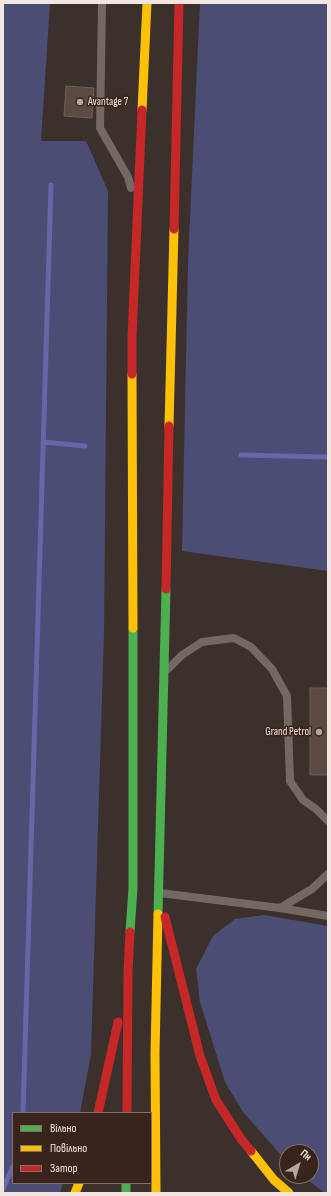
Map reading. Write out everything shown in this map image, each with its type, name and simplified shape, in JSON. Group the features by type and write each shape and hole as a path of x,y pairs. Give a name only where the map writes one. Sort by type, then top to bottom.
{"main road":[{"path":"127,1112 128,972 133,888 132,337 147,3"},
{"path":"156,1193 155,1053 179,3"},
{"path":"159,892 188,1001 200,1056 216,1100 241,1139 274,1180 289,1193"},
{"path":"98,1112 128,972"}],"lane":[{"path":"102,3 100,128 128,177 138,214"},
{"path":"164,674 182,655 202,642 234,638 251,648 272,669 287,696 290,781 303,800 316,809 328,821"},
{"path":"280,908 312,889 328,874"},
{"path":"159,892 328,916"}],"shaded area":[{"path":"3,3 50,3 41,141 86,141 108,191 104,633 91,1054 80,1112 12,1112 12,1184 63,1184 60,1193 3,1193"},
{"path":"200,3 328,3 328,571 182,551 188,262"},
{"path":"264,915 328,926 328,1193 325,1193 313,1184 319,1184 319,1144 279,1144 279,1153 243,1112 225,1082 200,1002 196,969 213,936 235,919"}],"building":[{"path":"66,86 94,88 92,118 64,116"},
{"name":"Grand Petrol","path":"310,688 328,688 328,775 310,775"}],"waterway":[{"path":"23,1112 51,185"},
{"path":"43,442 85,446"},
{"path":"241,455 328,457"},
{"path":"3,1189 12,1168"}],"traffic: fast":[{"path":"158,914 166,589"},
{"path":"130,932 133,888 133,628"},
{"path":"126,1184 126,1193"}],"traffic: slow":[{"path":"142,110 147,3"},
{"path":"169,426 174,229"},
{"path":"132,374 133,628"},
{"path":"156,1193 155,1053 158,914"},
{"path":"251,1151 274,1180 289,1193"},
{"path":"75,1193 79,1184"}],"traffic: jam":[{"path":"174,229 179,3"},
{"path":"132,374 132,337 142,110"},
{"path":"166,589 169,426"},
{"path":"165,917 200,1056 216,1100 241,1139 251,1151"},
{"path":"127,1112 128,972 130,932"},
{"path":"98,1112 118,1022"}],"place":[{"name":"Avantage 7","path":"80,102"},
{"name":"Grand Petrol","path":"319,732"}]}
